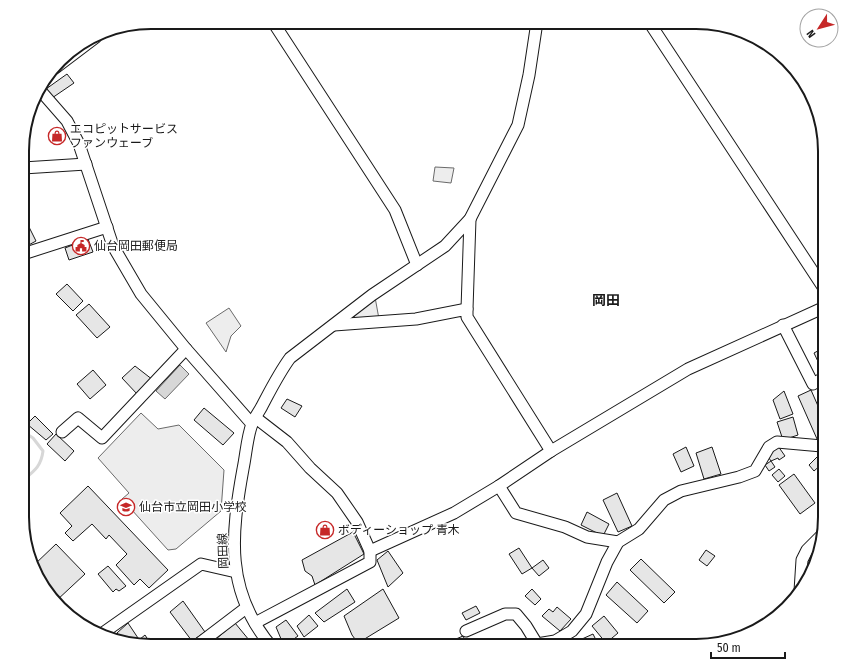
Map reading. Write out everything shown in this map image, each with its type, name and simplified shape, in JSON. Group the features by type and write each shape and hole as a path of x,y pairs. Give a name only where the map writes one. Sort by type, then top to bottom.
{"street":[{"path":"278,29 395,210 416,265"},
{"path":"536,29 530,75 518,125 470,219 467,317 551,451"},
{"path":"655,29 818,279"},
{"path":"43,94 67,121 79,144 113,246 141,294 186,349 254,421 287,442 310,468 337,493 357,522 370,551 370,562 255,623"},
{"path":"29,168 86,164"},
{"name":"岡田線","path":"266,639 246,608 236,572 233,547 236,516 254,421 290,358 372,295 445,246 470,219"},
{"path":"29,252 107,227"},
{"path":"334,325 416,319 467,309"},
{"path":"370,551 454,512 499,486 551,451 688,369 818,310"},
{"path":"783,325 813,384 818,381"},
{"path":"62,432 78,418 102,438 186,349"},
{"path":"561,639 572,631 586,614 607,562 618,542 639,529 664,500 680,491 739,477 755,471 769,446 778,442 818,445"},
{"path":"499,486 516,513 565,527 587,537 618,542"},
{"path":"801,578 802,560 807,550 816,541"},
{"path":"106,631 201,564 236,572"},
{"path":"205,639 246,608"},
{"path":"466,632 505,614 516,614 526,626 533,639"}],"shaded area":[{"path":"435,167 454,168 451,183 433,181"},
{"path":"375,297 379,319 357,320 354,316"},
{"path":"229,308 241,326 231,336 226,352 206,323"},
{"path":"180,365 189,374 165,399 156,391"},
{"path":"141,413 158,429 179,425 224,470 221,511 176,549 168,550 122,499 129,493 98,458"}],"building":[{"path":"67,74 74,83 52,98 46,89"},
{"path":"29,227 36,241 29,245"},
{"path":"88,239 93,252 69,260 65,248"},
{"path":"67,284 83,301 73,311 56,294"},
{"path":"89,304 110,327 97,338 76,315"},
{"path":"818,351 818,362 814,353"},
{"path":"135,366 153,380 138,395 122,378"},
{"path":"93,370 106,385 90,399 77,384"},
{"path":"811,390 818,406 818,439 817,439 798,396"},
{"path":"784,391 793,414 780,419 773,400"},
{"path":"287,399 302,406 295,417 281,408"},
{"path":"204,408 234,433 223,445 194,420"},
{"path":"35,416 53,434 46,440 29,426 29,422"},
{"path":"793,417 798,435 783,440 777,422"},
{"path":"56,434 74,451 65,461 47,444"},
{"path":"778,446 785,456 779,460 778,458 771,461 766,454"},
{"path":"686,447 694,466 681,472 673,454"},
{"path":"712,447 721,474 704,479 696,453"},
{"path":"817,457 818,458 818,467 814,471 809,465"},
{"path":"771,461 775,467 769,471 765,465"},
{"path":"779,469 785,476 778,482 772,475"},
{"path":"794,474 815,503 800,514 779,485"},
{"path":"88,486 168,570 149,588 140,579 134,585 116,565 127,554 109,535 106,539 92,524 73,541 65,533 72,526 60,513"},
{"path":"617,493 632,526 618,532 603,500"},
{"path":"587,512 609,524 603,536 581,525"},
{"path":"353,532 364,554 315,585 312,576 305,571 302,560"},
{"path":"56,544 85,574 60,597 45,578 37,562"},
{"path":"519,548 532,568 522,574 509,554"},
{"path":"706,550 715,556 707,566 699,560"},
{"path":"388,551 403,573 388,587 377,560"},
{"path":"641,559 675,592 664,603 630,570"},
{"path":"543,560 549,568 539,576 532,568"},
{"path":"108,566 126,586 119,591 116,589 113,592 98,574"},
{"path":"617,582 648,611 637,623 606,595"},
{"path":"347,589 355,602 324,622 315,613"},
{"path":"383,589 399,618 365,639 355,639 344,616"},
{"path":"532,589 541,599 535,605 525,596"},
{"path":"183,601 205,632 195,639 190,639 170,612"},
{"path":"476,606 480,613 466,620 462,613"},
{"path":"557,607 571,619 560,631 542,616 549,609 553,612"},
{"path":"309,615 318,626 304,637 297,626"},
{"path":"604,616 618,633 611,639 603,639 592,626"},
{"path":"286,620 298,636 294,639 281,639 276,627"},
{"path":"128,623 138,638 127,637 117,633"},
{"path":"235,623 248,639 216,639"},
{"path":"593,634 596,639 582,639"},
{"path":"145,635 148,639 143,639 140,639"},
{"path":"463,636 464,639 456,639"}],"waterway":[{"path":"29,435 33,438 43,451 39,465 29,475"}],"place":[{"name":"エコピットサービス ファンウェーブ","path":"57,136"},
{"name":"仙台岡田郵便局","path":"81,246"},
{"name":"仙台市立岡田小学校","path":"126,507"},
{"name":"ボディーショップ 青木","path":"325,530"}],"district":[{"name":"岡田","path":"606,300"}]}
